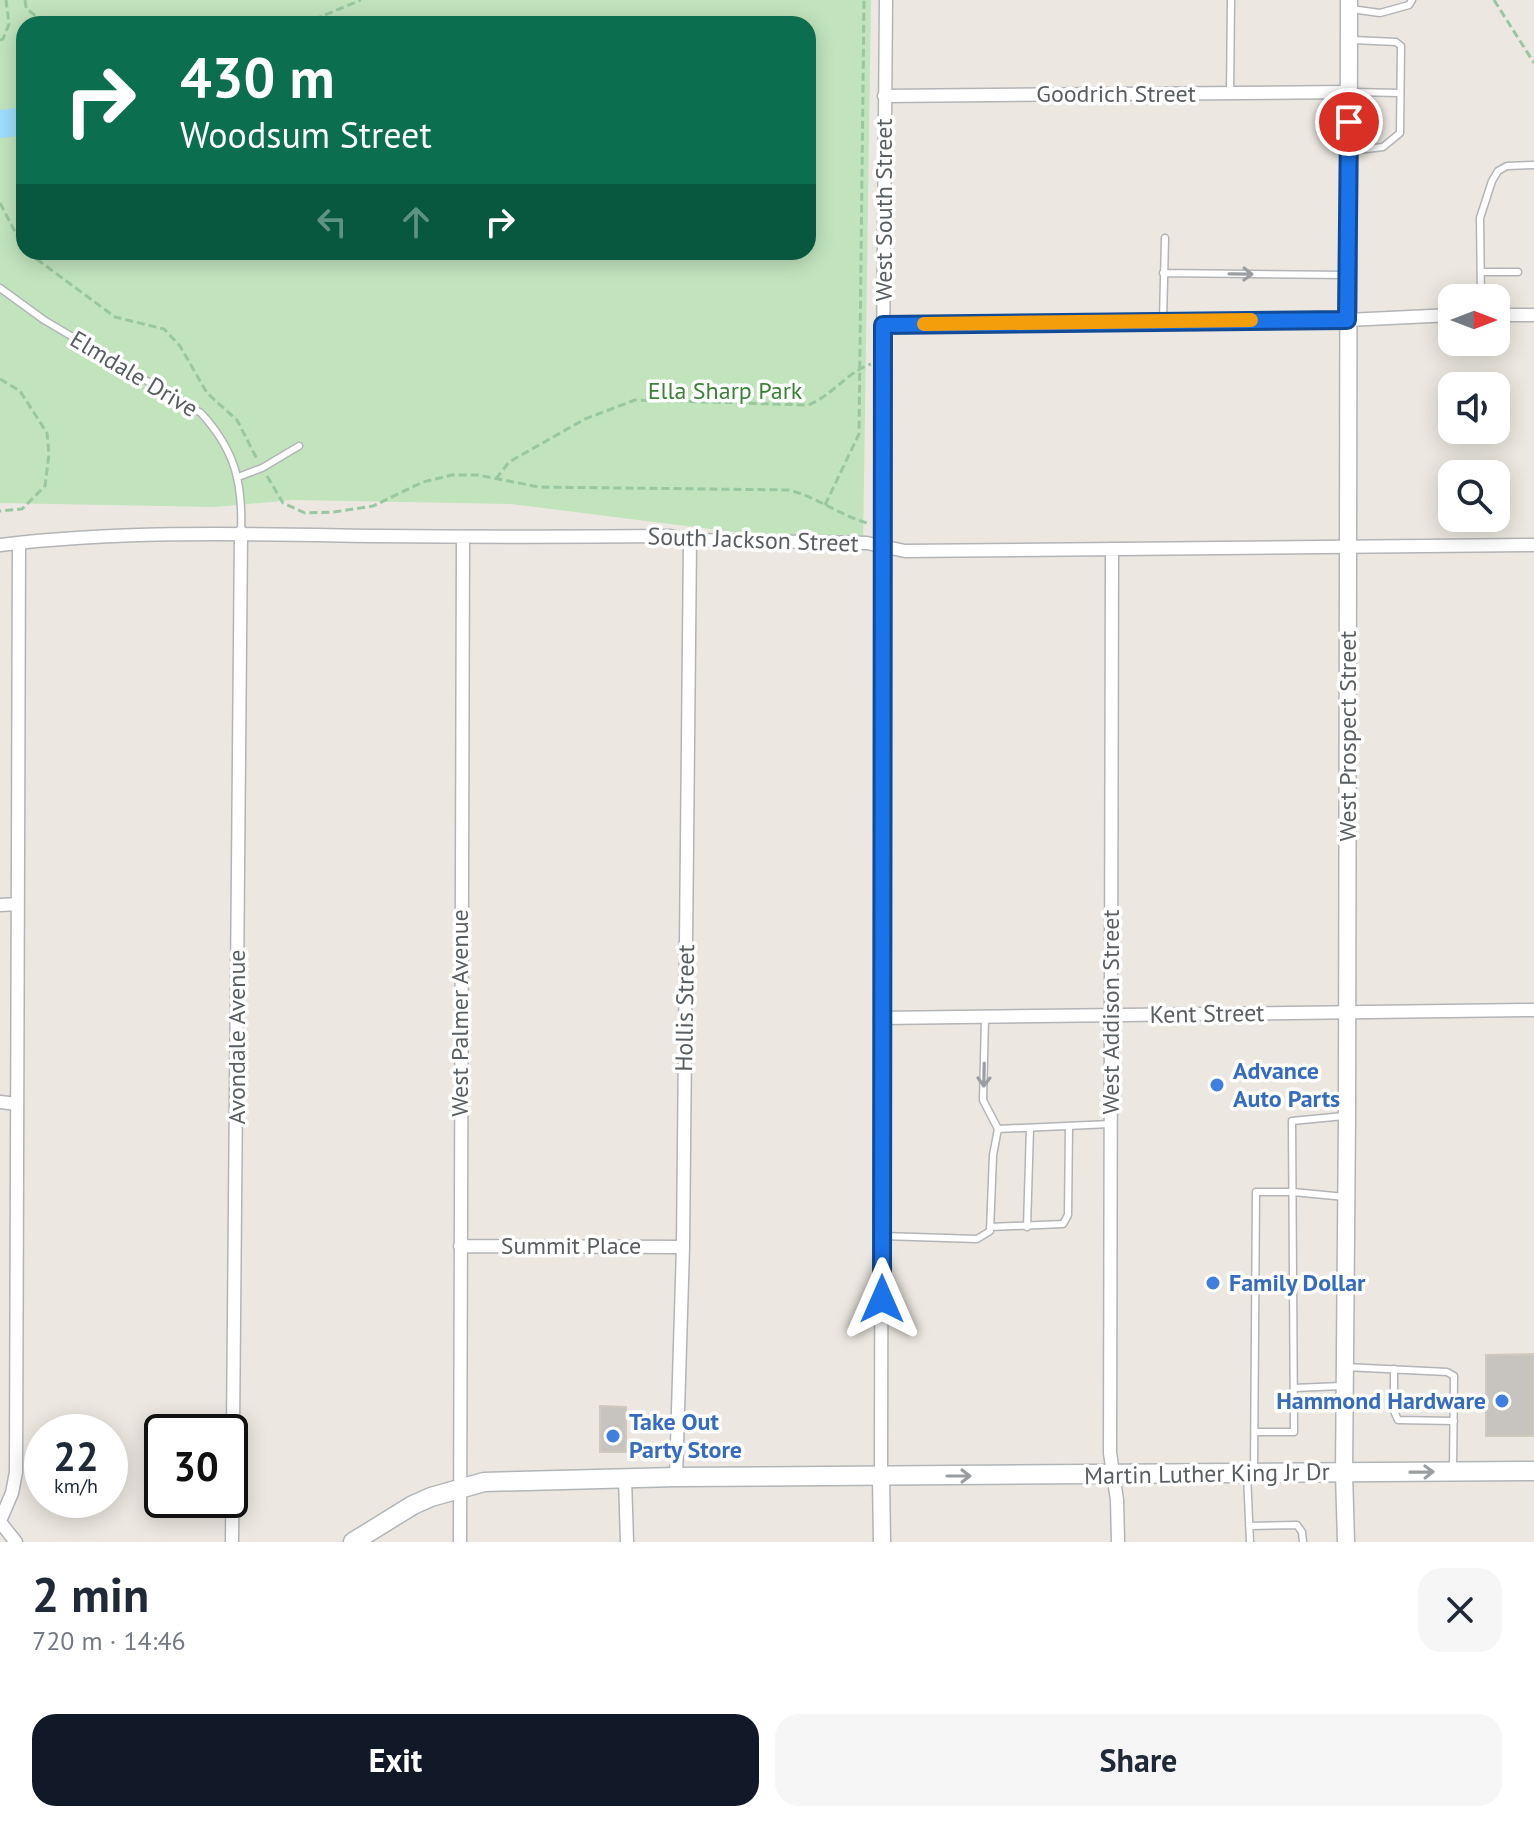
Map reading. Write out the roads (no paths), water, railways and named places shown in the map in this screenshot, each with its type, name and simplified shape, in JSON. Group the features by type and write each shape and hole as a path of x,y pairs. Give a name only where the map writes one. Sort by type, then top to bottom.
{"main road":[{"name":"Martin Luther King Jr Dr","path":"353,1542 376,1535 422,1501 484,1482 676,1477 1534,1471"}],"street":[{"name":"West South Street","path":"881,1477 886,0"},
{"name":"West Prospect Street","path":"1346,1542 1349,4"},
{"name":"Goodrich Street","path":"884,96 1349,92"},
{"path":"1510,315 1534,315"},
{"path":"883,325 1347,320 1438,316"},
{"name":"South Jackson Street","path":"0,545 80,537 241,532 463,537 670,536 690,540 867,543 905,551 1534,545"},
{"name":"Avondale Avenue","path":"232,1542 241,532"},
{"name":"West Palmer Avenue","path":"460,1542 463,537"},
{"name":"Hollis Street","path":"676,1477 683,1247 690,540"},
{"path":"16,1542 0,1522 12,1493 16,1472 19,543"},
{"name":"West Addison Street","path":"1112,549 1110,1453 1117,1500 1118,1542"},
{"path":"0,905 18,904"},
{"name":"Kent Street","path":"881,1018 1534,1010"},
{"path":"0,1102 17,1104"},
{"name":"Summit Place","path":"460,1246 683,1247"},
{"path":"881,1477 882,1542"},
{"path":"625,1478 627,1542"}],"lane":[{"path":"1230,93 1231,0"},
{"path":"1349,4 1380,13 1409,5 1412,0"},
{"path":"1348,151 1383,147 1400,133 1401,46 1396,42 1349,40"},
{"path":"1349,92 1400,93"},
{"path":"1481,284 1480,218 1492,181 1498,171 1507,166 1534,165"},
{"path":"1163,321 1165,238"},
{"path":"1481,272 1518,272"},
{"path":"1163,273 1347,275"},
{"name":"Elmdale Drive","path":"0,288 44,320 201,413 232,456 242,509 241,532"},
{"path":"238,477 262,468 299,446"},
{"path":"883,1236 977,1239 990,1231 993,1155 998,1129 983,1100 985,1017"},
{"path":"1255,1432 1294,1432 1292,1121 1347,1116"},
{"path":"998,1129 1111,1124"},
{"path":"990,1227 1063,1224 1068,1215 1069,1126"},
{"path":"1027,1227 1030,1128"},
{"path":"1250,1542 1255,1432 1256,1192 1345,1197"},
{"path":"1345,1367 1447,1372 1454,1376 1453,1472"},
{"path":"1394,1369 1394,1411 1398,1420 1454,1421"},
{"path":"1294,1388 1345,1386"},
{"path":"1249,1526 1297,1525 1303,1542"}],"waterway":[{"path":"0,124 16,122"}],"place":[{"name":"Advance Auto Parts","path":"1217,1085"},
{"name":"Family Dollar","path":"1213,1283"},
{"name":"Hammond Hardware","path":"1502,1401"},
{"name":"Take Out Party Store","path":"613,1436"}],"park label":[{"name":"Ella Sharp Park","path":"725,391"}]}
